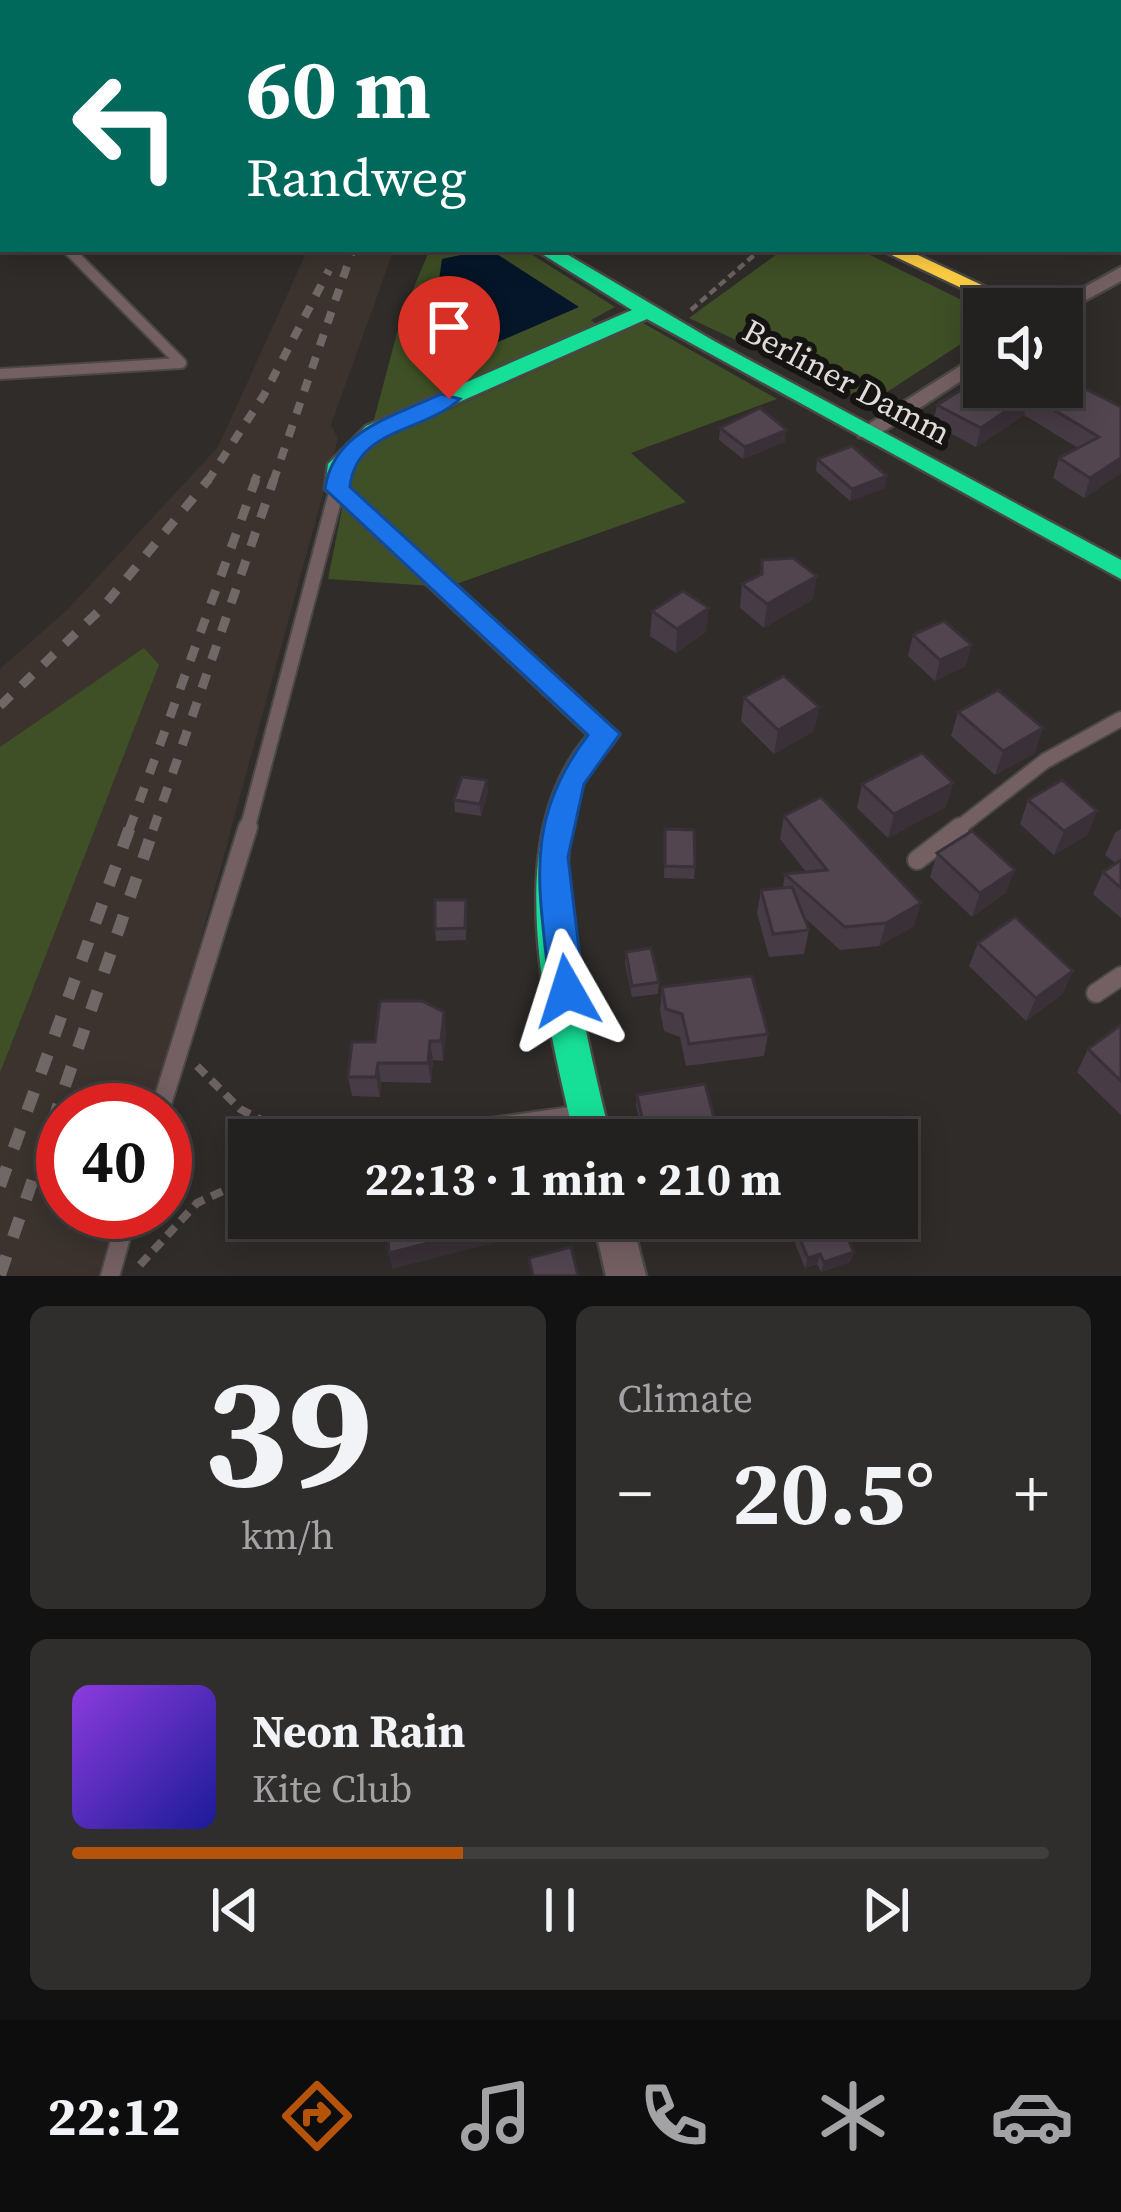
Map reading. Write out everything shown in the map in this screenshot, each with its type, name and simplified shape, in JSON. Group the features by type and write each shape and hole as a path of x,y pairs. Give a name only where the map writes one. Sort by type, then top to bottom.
{"street":[{"name":"Berliner Damm","path":"549,252 646,312 1121,571"},
{"path":"906,252 980,288"},
{"path":"1083,294 1121,273"},
{"path":"588,1119 572,1036 552,857 570,781 605,734 337,489 340,464 374,430 646,312"},
{"path":"867,432 963,370"},
{"path":"617,1239 626,1276"}],"lane":[{"path":"0,374 181,364 71,252"},
{"path":"170,1083 310,605 337,489"},
{"path":"916,860 1045,761 1121,719"},
{"path":"1096,994 1121,976"},
{"path":"110,1276 120,1239"}],"path":[{"path":"681,318 758,252"},
{"path":"182,1051 240,1109 259,1119"},
{"path":"130,1276 197,1203 228,1189"}],"shaded area":[{"path":"307,252 393,252 331,425 338,439 161,1083 36,1083 36,1239 119,1239 109,1276 0,1276 0,1073 159,665 144,649 0,747 0,669 68,609 218,447"}],"green space":[{"path":"429,252 528,252 615,307 591,320 601,328 372,427 401,318"},
{"path":"780,252 864,252 963,301 963,343 870,403 689,318"},
{"path":"643,323 777,399 631,453 686,502 448,587 328,579 346,489 365,447"},
{"path":"144,648 159,665 0,1073 0,747"}],"water":[{"path":"494,252 579,307 426,373 442,259"}],"building":[{"path":"1083,388 1121,407 1121,458 1090,478 1059,458 1099,437 1051,408 1083,408"},
{"path":"963,389 963,408 1010,408 981,428 937,405"},
{"path":"760,408 787,430 745,447 720,428"},
{"path":"852,446 887,476 852,489 817,459"},
{"path":"793,558 817,576 767,604 742,584 762,574 762,560"},
{"path":"683,591 709,608 677,629 652,611"},
{"path":"944,621 972,645 940,660 913,635"},
{"path":"784,676 819,707 778,730 744,697"},
{"path":"998,690 1043,728 1003,751 958,712"},
{"path":"922,753 953,783 894,814 862,784"},
{"path":"462,777 487,780 480,804 454,800"},
{"path":"1062,780 1097,811 1064,831 1028,800"},
{"path":"821,797 921,903 886,923 845,927 785,874 827,870 784,816"},
{"path":"665,829 694,830 695,867 665,866"},
{"path":"972,831 1015,870 980,893 937,853"},
{"path":"1121,860 1121,888 1103,872"},
{"path":"792,887 809,930 773,934 761,890"},
{"path":"435,900 466,900 465,928 435,929"},
{"path":"1015,917 1073,971 1036,998 978,943"},
{"path":"651,948 659,982 632,986 626,952"},
{"path":"752,976 768,1034 689,1044 682,1014 666,1009 662,987"},
{"path":"380,1001 422,1001 444,1012 441,1041 430,1041 428,1063 378,1063 376,1077 348,1077 352,1042 375,1042"},
{"path":"1121,1025 1121,1081 1088,1049"},
{"path":"705,1084 714,1119 642,1119 637,1095"},
{"path":"388,1239 444,1239 389,1253"},
{"path":"800,1239 848,1239 854,1252 824,1262 820,1254 808,1258"},
{"path":"571,1247 578,1276 533,1276 529,1258"}],"railway":[{"path":"273,482 352,252"},
{"path":"209,479 264,395 329,270"},
{"path":"254,482 257,475"},
{"path":"0,706 102,608 209,479"},
{"path":"129,830 256,479"},
{"path":"153,830 274,479"},
{"path":"0,1186 130,827"},
{"path":"0,1275 154,827"}],"traffic: fast":[{"path":"549,252 706,346 1121,571"},
{"path":"588,1119 558,958 554,860 559,816 571,779 605,734 337,489 340,464 374,431 646,312"}],"traffic: slow":[{"path":"896,252 976,288"}],"route":[{"path":"449,399 374,430 356,443 340,464 337,489 605,734 570,781 552,857 567,991"}]}
